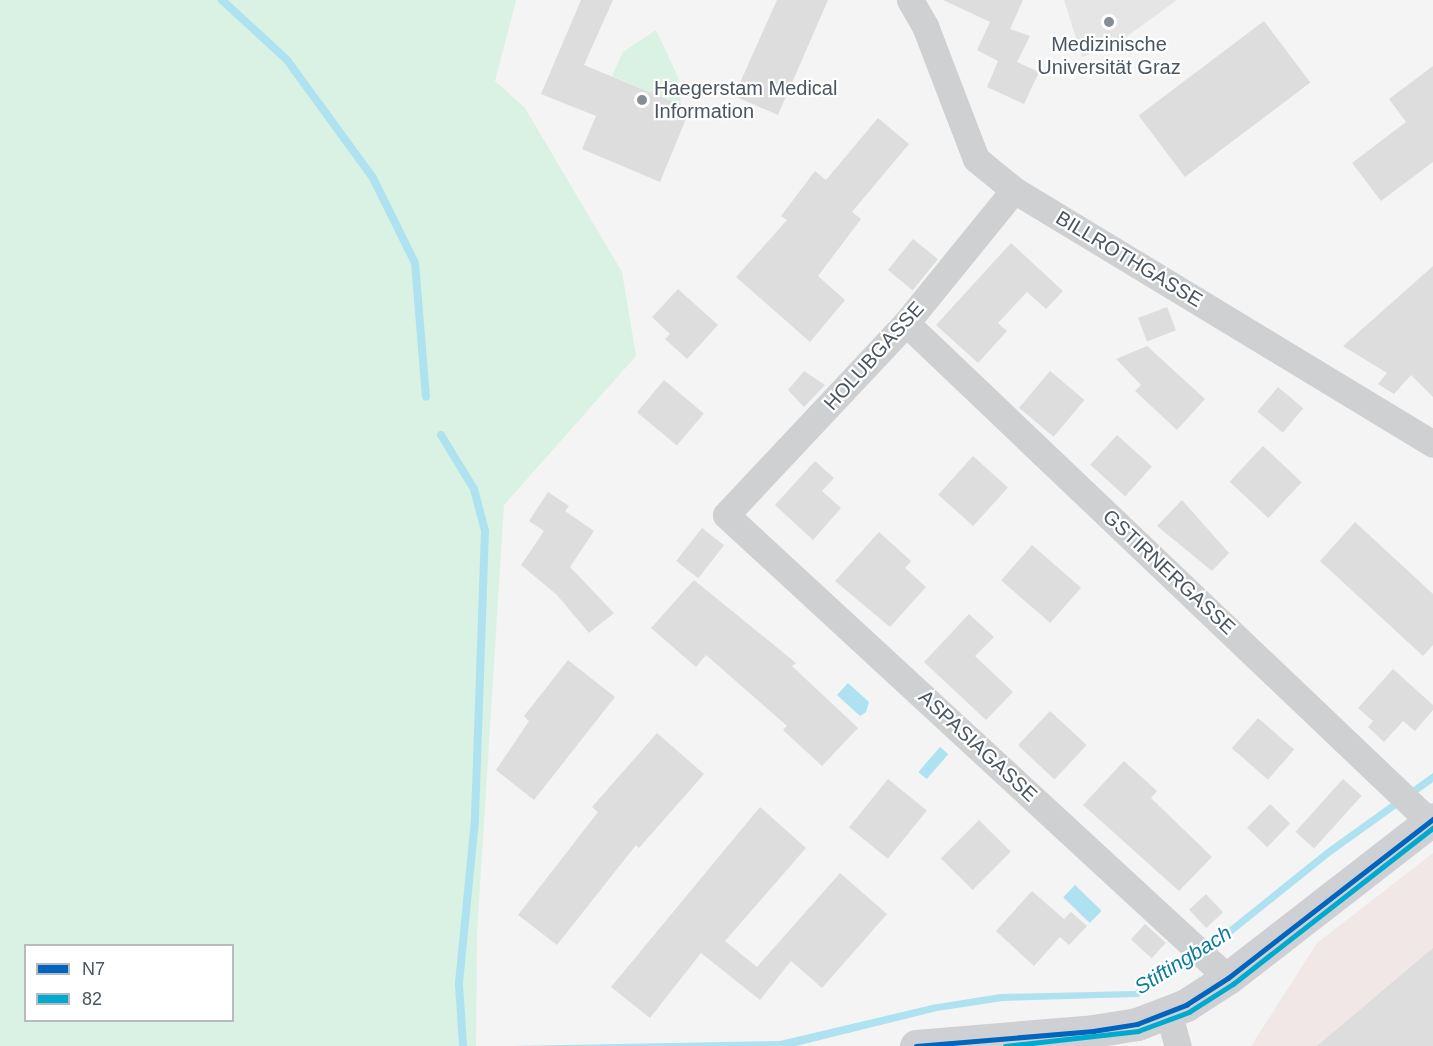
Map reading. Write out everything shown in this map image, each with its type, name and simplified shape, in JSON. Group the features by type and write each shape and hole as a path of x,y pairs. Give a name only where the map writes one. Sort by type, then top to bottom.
{"street":[{"name":"BILLROTHGASSE","path":"910,0 925,26 976,159 1014,190 1433,444"},
{"name":"HOLUBGASSE","path":"726,515 906,323 1014,190"},
{"name":"GSTIRNERGASSE","path":"906,323 1419,809"},
{"name":"ASPASIAGASSE","path":"726,515 1223,972"},
{"path":"916,1046 1093,1031 1137,1024 1168,1012 1223,972 1419,809"},
{"path":"1168,1012 1178,1046"}],"shaded area":[{"name":"Medizinische Universität Graz","path":"1064,0 1177,0 1115,45 1082,57"},
{"path":"1433,853 1433,1046 1251,1046 1317,943"}],"green space":[{"path":"0,0 516,0 495,81 525,108 622,272 636,356 504,505 477,933 476,1046 0,1046"},
{"path":"656,30 678,77 681,106 612,76 623,52"}],"water":[{"path":"848,683 869,702 866,712 860,716 837,695"},
{"path":"940,747 948,754 927,779 918,772"},
{"name":"Stiftingbach","path":"1433,773 1433,782 1331,855 1225,940 1138,997 1003,1001 937,1011 796,1046 511,1046 780,1041 932,1005 1000,994 1135,991 1215,939 1327,849"},
{"path":"1075,885 1102,911 1090,923 1063,897"}],"building":[{"path":"581,0 613,0 584,65 690,109 660,182 582,149 596,116 541,94"},
{"path":"777,0 828,0 778,115 734,96"},
{"path":"943,0 1023,0 1010,29 1030,36 1017,62 1039,72 1024,104 987,87 998,61 977,50 990,22"},
{"path":"1264,21 1310,82 1185,177 1139,115"},
{"path":"1433,66 1433,162 1381,201 1352,163 1406,122 1389,99"},
{"path":"878,118 909,144 852,212 861,219 818,276 845,300 810,342 736,277 787,220 781,216 815,171 826,180"},
{"path":"913,239 938,259 913,290 888,270"},
{"path":"1011,243 1063,291 1046,309 1027,292 998,323 1007,331 978,363 936,325"},
{"path":"1433,266 1433,397 1411,375 1394,394 1378,384 1387,373 1343,346"},
{"path":"678,289 718,325 687,359 665,339 670,334 652,317"},
{"path":"1167,307 1176,330 1147,341 1138,318"},
{"path":"1147,346 1205,399 1177,430 1135,391 1141,385 1116,359"},
{"path":"804,371 825,385 804,407 788,390"},
{"path":"1050,371 1084,400 1054,437 1019,408"},
{"path":"664,380 704,413 677,446 637,412"},
{"path":"1278,387 1303,408 1283,433 1257,412"},
{"path":"1117,435 1152,466 1125,496 1090,465"},
{"path":"1263,446 1302,482 1268,518 1230,482"},
{"path":"973,456 1008,487 973,526 938,495"},
{"path":"815,461 834,478 822,491 841,508 813,540 775,505"},
{"path":"548,492 569,506 565,511 594,531 570,567 614,613 589,633 557,595 521,565 544,531 529,521"},
{"path":"1182,500 1229,553 1212,571 1157,526"},
{"path":"1355,522 1433,594 1433,645 1423,656 1320,561"},
{"path":"702,528 724,545 698,578 676,561"},
{"path":"879,532 911,561 905,568 926,587 890,627 835,581"},
{"path":"1032,545 1081,588 1050,623 1001,580"},
{"path":"694,580 796,663 792,666 858,728 822,766 783,730 787,726 706,655 696,667 651,628"},
{"path":"969,614 994,637 975,656 1013,692 986,720 924,662"},
{"path":"568,660 615,697 534,800 496,770 529,721 524,716"},
{"path":"1393,669 1433,705 1433,710 1415,731 1403,721 1384,742 1368,727 1373,721 1358,708"},
{"path":"1050,711 1087,745 1055,779 1018,745"},
{"path":"1258,718 1294,749 1268,780 1232,748"},
{"path":"657,733 704,774 639,848 636,845 557,945 518,915 598,812 592,807"},
{"path":"1124,761 1157,791 1151,798 1212,857 1179,891 1083,805"},
{"path":"888,779 927,810 888,859 849,827"},
{"path":"1343,779 1362,796 1314,848 1295,832"},
{"path":"1270,804 1290,823 1267,847 1247,828"},
{"path":"760,807 806,848 725,941 757,967 840,873 887,914 822,988 791,961 760,1000 701,953 650,1018 611,987"},
{"path":"979,820 1011,852 973,890 941,858"},
{"path":"1032,891 1064,919 1071,912 1087,926 1069,945 1060,937 1034,966 996,931"},
{"path":"1206,894 1223,912 1206,928 1189,910"},
{"path":"1145,924 1166,943 1152,958 1131,940"},
{"path":"1433,948 1433,1046 1317,1046"}],"waterway":[{"path":"222,0 287,60 373,178 415,263 426,397"},
{"path":"441,435 474,489 485,531 475,820 459,984 463,1046"}],"transit line":[{"name":"N7","path":"916,1046 1093,1031 1137,1024 1186,1005 1228,978 1433,819"},
{"name":"82","path":"1005,1046 1138,1031 1189,1012 1233,984 1433,828"}],"place":[{"name":"Medizinische Universität Graz","path":"1109,22"},
{"name":"Haegerstam Medical Information","path":"642,100"}]}
